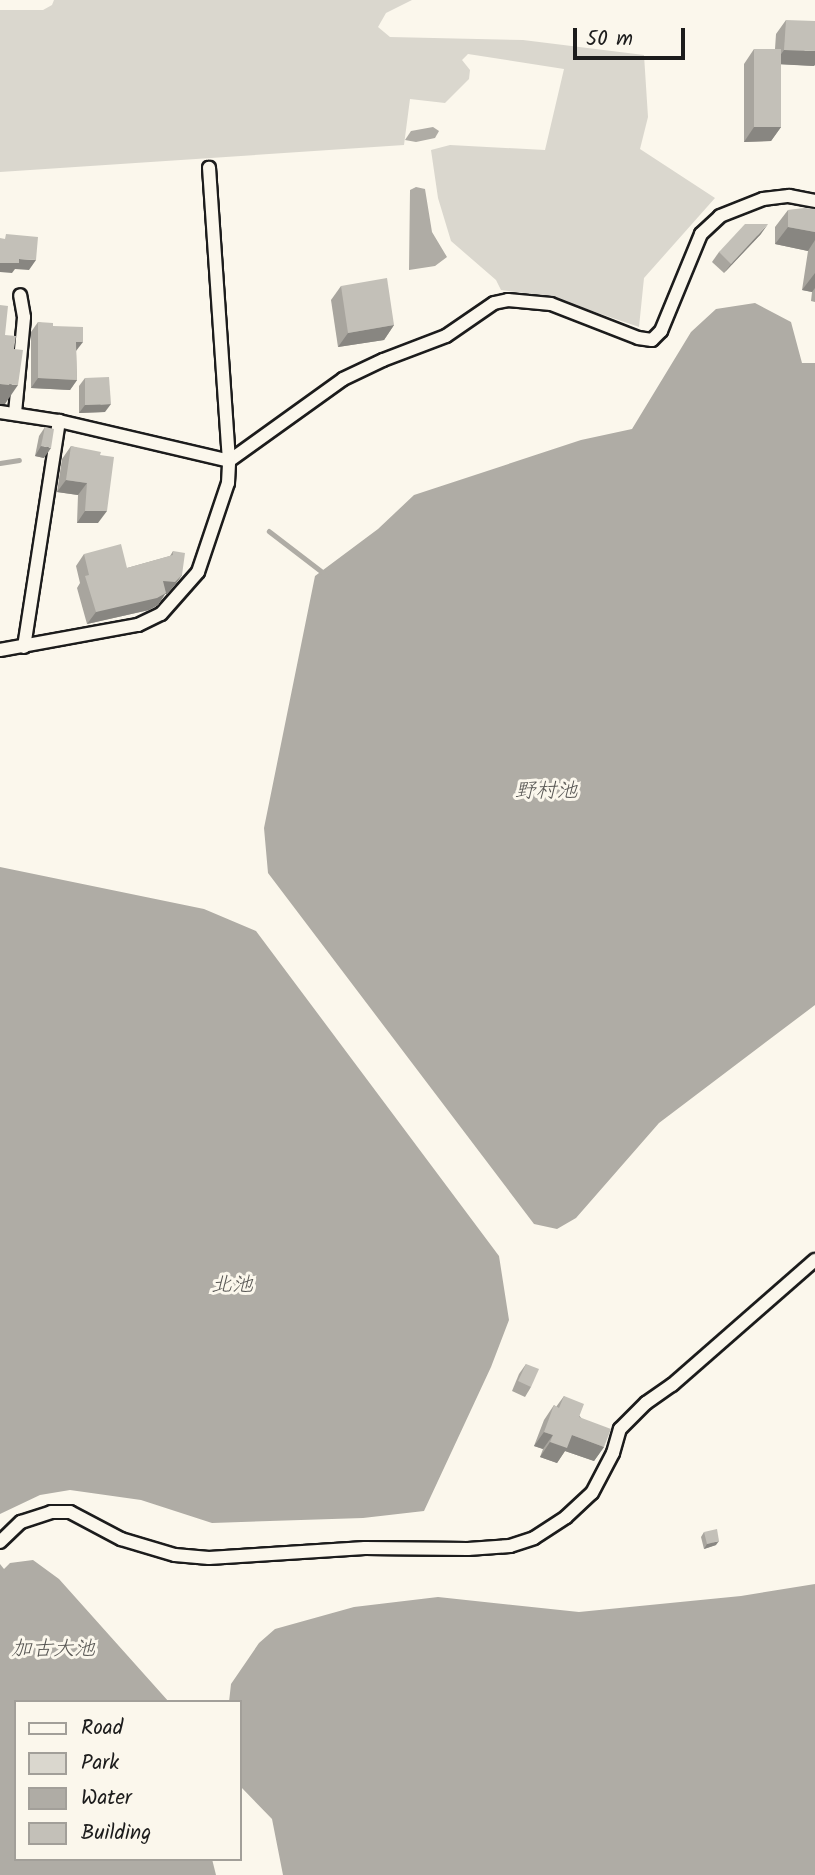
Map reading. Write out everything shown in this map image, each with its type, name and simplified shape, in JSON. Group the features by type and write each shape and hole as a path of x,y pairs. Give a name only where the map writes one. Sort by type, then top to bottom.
{"street":[{"path":"0,650 138,625 161,614 198,572 228,483 229,461 209,168"},
{"path":"0,412 59,421 229,461 343,379 383,360 446,336 494,303 508,300 551,304 638,338 653,340 661,331 701,234 720,216 763,199 789,196 815,201"},
{"path":"15,413 24,317 20,295"},
{"path":"24,647 59,421"},
{"path":"0,1542 21,1522 51,1512 70,1512 121,1539 175,1555 209,1558 365,1548 468,1549 510,1546 534,1538 566,1517 592,1493 613,1453 620,1429 646,1403 672,1385 815,1260"}],"green space":[{"path":"54,0 412,0 386,13 378,27 390,37 523,40 644,55 648,117 640,149 715,198 644,278 639,327 548,296 501,290 496,280 451,241 438,198 431,150 450,145 545,150 564,69 468,54 462,60 470,70 469,79 445,103 410,99 404,145 0,172 0,10 43,10 52,5"}],"water":[{"path":"433,127 439,131 435,138 416,142 405,140 411,131"},
{"path":"416,187 425,189 432,232 447,257 435,266 409,270 410,190"},
{"name":"野村池","path":"755,303 791,322 802,363 815,363 815,1005 659,1123 576,1218 557,1229 534,1224 268,873 264,828 315,576 378,529 414,495 581,440 632,429 691,332 716,309"},
{"name":"北池","path":"0,867 204,909 256,931 499,1256 509,1320 491,1367 424,1511 363,1518 212,1523 141,1500 70,1490 40,1495 0,1514"},
{"name":"加古大池","path":"33,1560 59,1579 167,1700 14,1700 14,1861 212,1861 216,1875 0,1875 0,1564 4,1569 10,1563"},
{"path":"815,1584 815,1875 283,1875 272,1819 242,1788 242,1700 229,1700 231,1684 259,1643 275,1629 354,1607 438,1597 579,1612 741,1596"}],"building":[{"path":"786,20 815,21 815,51 784,50"},
{"path":"754,49 781,49 781,127 754,127"},
{"path":"815,209 815,232 788,227 788,210"},
{"path":"745,224 768,224 731,264 719,252"},
{"path":"6,234 38,237 36,260 19,259 19,263 0,263 0,238 5,239"},
{"path":"387,278 394,325 348,333 341,286"},
{"path":"0,305 8,306 5,335 16,336 14,349 23,350 18,385 0,384"},
{"path":"38,322 53,323 53,326 83,327 83,342 76,342 77,380 38,378"},
{"path":"109,377 111,404 85,405 85,378"},
{"path":"45,427 54,429 51,448 41,446"},
{"path":"71,446 114,457 107,511 85,511 87,483 66,480"},
{"path":"121,544 127,568 173,555 173,551 185,553 182,575 175,582 163,581 166,593 157,598 96,612 85,576 89,575 84,554"},
{"path":"526,1364 539,1369 531,1387 518,1381"},
{"path":"564,1396 584,1404 579,1417 611,1429 604,1447 572,1435 567,1448 550,1442 553,1435 544,1432 554,1405 559,1408"},
{"path":"717,1529 719,1541 707,1544 704,1532"}],"waterway":[{"path":"0,463 19,460"},
{"path":"269,531 325,574"}]}
